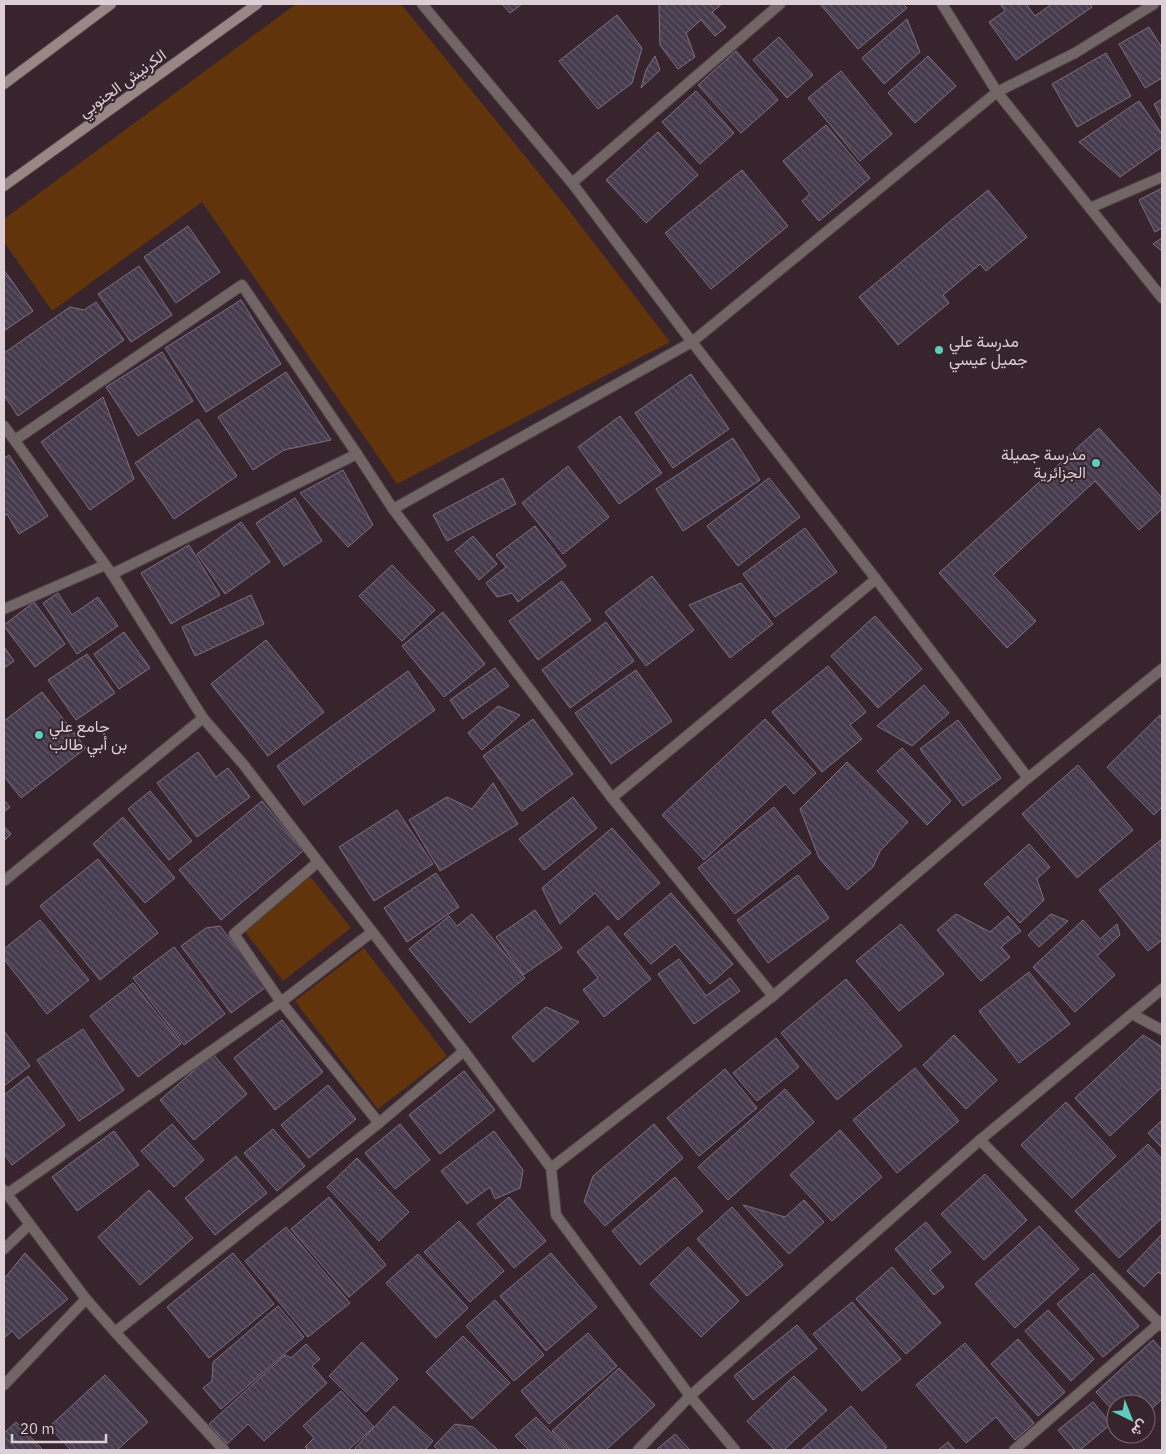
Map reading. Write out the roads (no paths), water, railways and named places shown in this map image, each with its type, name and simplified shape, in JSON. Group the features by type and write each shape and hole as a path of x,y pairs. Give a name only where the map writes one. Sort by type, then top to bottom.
{"main road":[{"path":"4,82 111,4"},
{"name":"الكرنيش الجنوبي","path":"4,186 257,4"}],"street":[{"path":"422,4 572,183 1028,778"},
{"path":"572,183 780,4"},
{"path":"942,4 997,92 1162,298"},
{"path":"393,509 692,342 997,92 1075,54 1154,4"},
{"path":"1090,208 1162,177"},
{"path":"14,440 242,285 393,509 612,798 773,996"},
{"path":"4,426 112,574 203,718 243,764 464,1050 551,1168 556,1216 690,1396 735,1450"},
{"path":"112,574 357,454"},
{"path":"4,609 105,565"},
{"path":"612,798 876,579"},
{"path":"551,1168 773,996 1028,778 1162,669"},
{"path":"4,881 203,718"},
{"path":"318,862 234,934 281,1002 379,1123"},
{"path":"224,1450 86,1299 5,1192 281,1002 372,932"},
{"path":"638,1450 690,1396 980,1140 1162,989"},
{"path":"1132,1014 1162,1030"},
{"path":"115,1332 379,1123 464,1050"},
{"path":"980,1140 1161,1323 1014,1450"},
{"path":"4,1249 29,1225"},
{"path":"4,1385 86,1299"}],"place":[{"name":"مدرسة علي جميل عيسي","path":"939,350"},
{"name":"مدرسة جميلة الجزائرية","path":"1096,463"},
{"name":"جامع علي بن أبي طالب","path":"39,735"}]}
